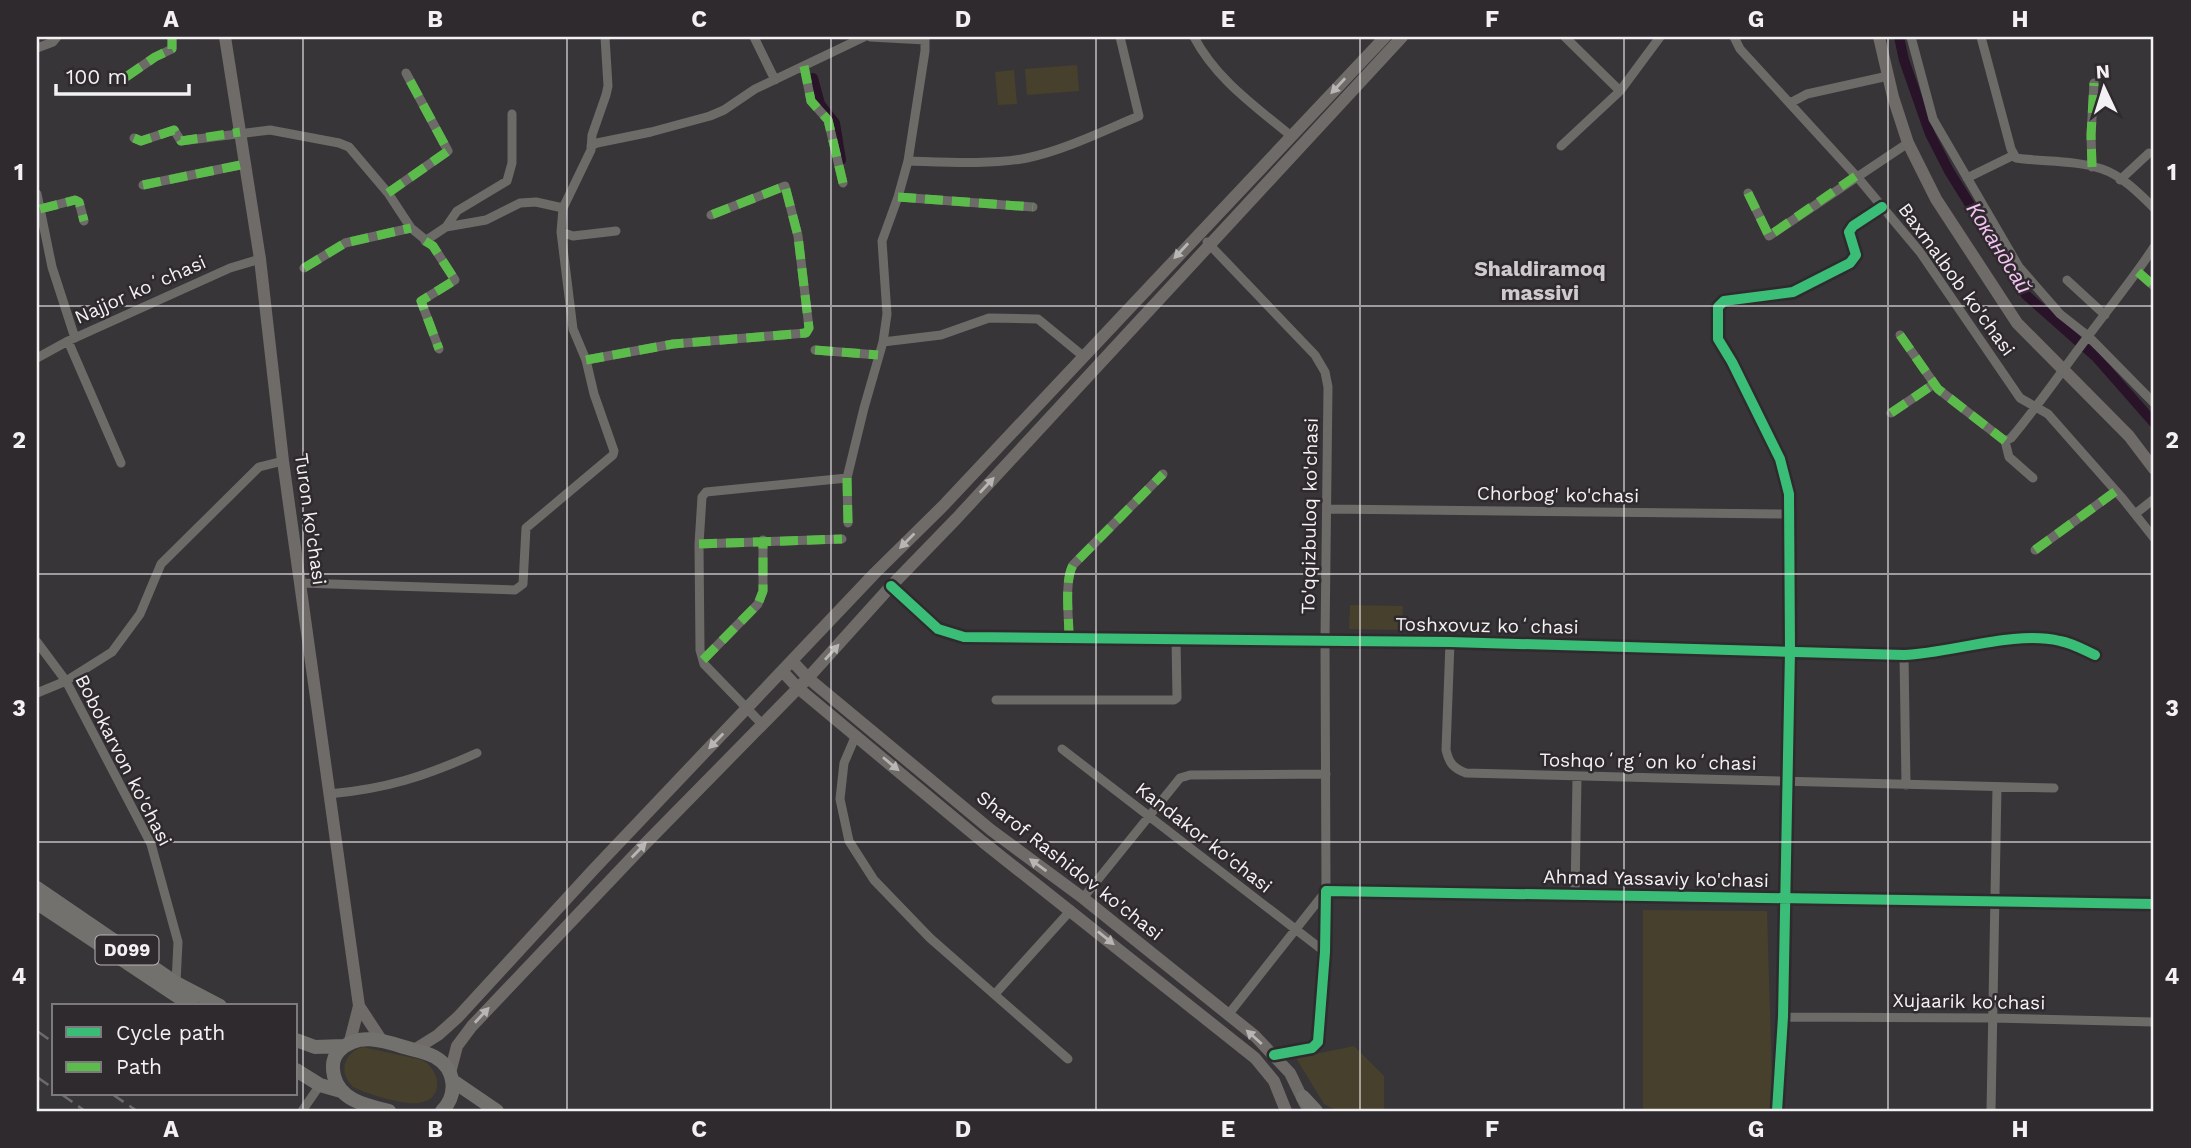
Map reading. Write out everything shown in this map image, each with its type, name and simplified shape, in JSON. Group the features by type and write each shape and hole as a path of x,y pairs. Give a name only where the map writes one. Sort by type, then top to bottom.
{"highway":[{"name":"D099","path":"37,888 176,983 216,1004"},
{"name":"D099","path":"37,903 189,1004"},
{"path":"298,1041 315,1047 347,1044 360,1039 382,1041 435,1057 474,1097 497,1111"},
{"path":"341,1091 336,1083 332,1065 335,1055 347,1044"},
{"path":"298,1071 320,1085 341,1091 358,1103 386,1110"},
{"path":"442,1111 450,1102 452,1077"},
{"path":"1305,1104 1316,1111"}],"main road":[{"name":"Turon ko'chasi","path":"225,37 260,259 283,461 359,1006 382,1041"},
{"path":"408,1048 438,1035 458,1017 594,869 1385,37"},
{"path":"452,1077 457,1046 472,1026 642,847 799,688 1402,37"},
{"path":"1879,37 1908,143 1936,199 2017,323 2129,436 2154,469"},
{"name":"Sharof Rashidov ko'chasi","path":"793,662 808,678 992,830 1083,898 1228,1015 1274,1055 1290,1073 1305,1104"},
{"name":"Sharof Rashidov ko'chasi","path":"783,672 984,842 1255,1058 1274,1081 1286,1111"},
{"path":"1134,961 1145,948"},
{"name":"Turon ko'chasi","path":"347,1044 359,1006"}],"street":[{"path":"37,48 53,42 57,37"},
{"path":"126,77 155,57 169,52 172,48 172,37"},
{"path":"300,583 415,588 520,588 523,584 526,528 614,453 594,394 586,360 573,329 562,232 564,208 591,146 594,127 608,86 605,37"},
{"path":"754,37 775,80"},
{"path":"591,146 710,116 775,80 864,37"},
{"path":"848,523 848,478 883,342 887,314 882,241 908,161 925,51 925,38 870,37"},
{"path":"908,161 962,162 1026,158 1089,137 1139,116 1120,37"},
{"path":"1194,37 1216,72 1290,136"},
{"path":"1565,37 1620,91"},
{"path":"1561,146 1620,91 1660,37"},
{"name":"Baxmalbob ko'chasi","path":"1734,37 1740,49 1856,176 1920,252 2020,397 2048,414 2154,538"},
{"path":"1911,37 1933,119 2019,267 2039,293 2154,403"},
{"path":"1981,37 2016,158 2105,169 2139,193 2154,208"},
{"path":"804,66 811,101 828,120 843,183"},
{"path":"388,193 449,151 406,73"},
{"path":"1790,103 1807,94 1888,76"},
{"path":"2092,167 2094,83"},
{"path":"446,227 457,211 507,181 512,163 512,114"},
{"path":"134,138 141,141 174,130 181,141 240,132 278,130 349,146 388,193 411,228 433,246 455,280 421,301 439,349"},
{"path":"1748,193 1769,236 1908,143"},
{"path":"2120,180 2149,153"},
{"path":"1967,178 2014,155"},
{"path":"143,185 245,164"},
{"path":"586,360 673,344 806,333 809,328 799,246 785,186 711,215"},
{"path":"37,194 52,267 72,339 121,463"},
{"path":"898,197 1033,206"},
{"path":"40,209 75,200 79,202 84,221"},
{"path":"425,240 446,227 486,220 520,203 536,202 564,208"},
{"path":"1777,1111 1783,1017 1790,651 1789,494 1780,459 1718,339 1718,307 1724,301 1793,292 1850,263 1856,255 1849,232 1853,226 1882,207"},
{"path":"304,268 345,243 411,228"},
{"path":"562,232 573,236 616,230"},
{"name":"To'qqizbuloq ko'chasi","path":"1198,233 1315,355 1325,372 1328,387 1326,891 1325,952 1318,1042 1312,1048 1274,1055"},
{"path":"2005,441 2011,438 2037,408 2154,247"},
{"name":"Najjor koʻchasi","path":"37,358 72,339 230,268 260,259"},
{"path":"2138,272 2154,286"},
{"path":"2067,280 2105,315"},
{"path":"883,342 942,335 989,318 1038,319 1083,356"},
{"path":"1900,335 1934,384 2005,441 2009,457 2033,478"},
{"path":"815,350 878,355"},
{"path":"1891,413 1934,384"},
{"path":"37,693 66,681 112,652 140,614 161,564 260,467 283,461"},
{"path":"1069,637 1070,570 1163,474"},
{"path":"762,724 708,669 700,650 699,544 702,497 706,492 848,478"},
{"path":"2035,550 2116,491"},
{"path":"2135,514 2154,499"},
{"name":"Chorbog' ko'chasi","path":"1327,509 1789,514"},
{"path":"699,544 763,540 842,540"},
{"path":"703,660 758,604 763,591 763,540"},
{"name":"Toshxovuz koʻchasi","path":"891,586 938,629 964,637 1325,639 1904,655 1933,654 2010,639 2061,641 2095,655"},
{"path":"996,700 1176,700 1176,638"},
{"name":"Bobokarvon ko'chasi","path":"37,642 66,681 151,844 178,942 176,983"},
{"name":"Toshqoʻrgʻon koʻchasi","path":"1450,642 1446,750 1448,760 1455,769 1466,773 1577,778 2054,788"},
{"path":"1904,655 1906,785"},
{"path":"856,736 844,763 840,799 849,841 874,880 930,938 1068,1059"},
{"name":"Kandakor ko'chasi","path":"1062,749 1325,952"},
{"path":"329,794 396,785 433,773 477,753"},
{"path":"1083,898 1180,778 1326,774"},
{"path":"1575,894 1577,778"},
{"path":"1991,1111 1997,787"},
{"path":"1228,1015 1326,891"},
{"name":"Ahmad Yassaviy ko'chasi","path":"1326,891 2154,904"},
{"path":"995,994 1071,910"},
{"name":"Xujaarik ko'chasi","path":"1783,1017 2154,1022"},
{"path":"302,1111 320,1085"}],"shaded area":[{"path":"1077,65 1079,91 1027,95 1025,69"},
{"path":"1014,70 1017,104 998,105 995,72"},
{"path":"1350,605 1403,606 1402,630 1349,629"},
{"path":"1643,910 1767,911 1773,1111 1643,1111"},
{"path":"1354,1046 1384,1076 1384,1111 1337,1111 1324,1104 1296,1058"},
{"path":"363,1047 422,1060 436,1077 436,1091 433,1096 418,1103 403,1102 353,1087 345,1076 345,1064 351,1054"}],"waterway":[{"name":"Кокандсай","path":"1899,37 1904,60 1930,134 1949,171 2026,295 2096,357 2154,423"},
{"path":"813,78 820,104 835,123 841,160"}],"railway":[{"path":"37,1031 52,1042"},
{"path":"37,1077 52,1088"},
{"path":"64,1096 85,1111"},
{"path":"115,1096 137,1111"}],"marked path":[{"path":"126,77 172,49 172,37"},
{"path":"804,66 811,101 828,120 843,183"},
{"path":"388,193 448,151 406,73"},
{"path":"2092,167 2094,83"},
{"path":"134,138 141,141 174,130 181,141 240,132"},
{"path":"143,185 245,164"},
{"path":"1748,193 1769,236 1856,176"},
{"path":"586,360 673,344 806,333 809,328 798,236 785,186 711,215"},
{"path":"898,197 1033,207"},
{"path":"40,209 75,200 79,202 84,221"},
{"path":"304,268 345,243 411,228"},
{"path":"425,241 433,246 455,280 421,301 439,349"},
{"path":"2138,272 2154,286"},
{"path":"1900,335 1938,389 2005,441"},
{"path":"815,350 878,355"},
{"path":"1891,413 1934,384"},
{"path":"1069,637 1068,590 1073,565 1163,474"},
{"path":"847,478 848,523"},
{"path":"2035,550 2116,491"},
{"path":"699,544 842,539"},
{"path":"703,660 758,604 763,591 763,540"}],"cycle path":[{"path":"1777,1111 1783,1017 1790,651 1789,494 1780,459 1718,339 1718,307 1724,301 1793,292 1850,263 1856,255 1849,232 1853,226 1882,207"},
{"path":"891,586 938,629 964,637 1450,642 1904,655 2004,640 2042,638 2069,643 2095,655"},
{"path":"1274,1055 1312,1048 1318,1042 1325,952 1326,891 2154,904"}],"district":[{"name":"Shaldiramoq massivi","path":"1540,281"}]}
